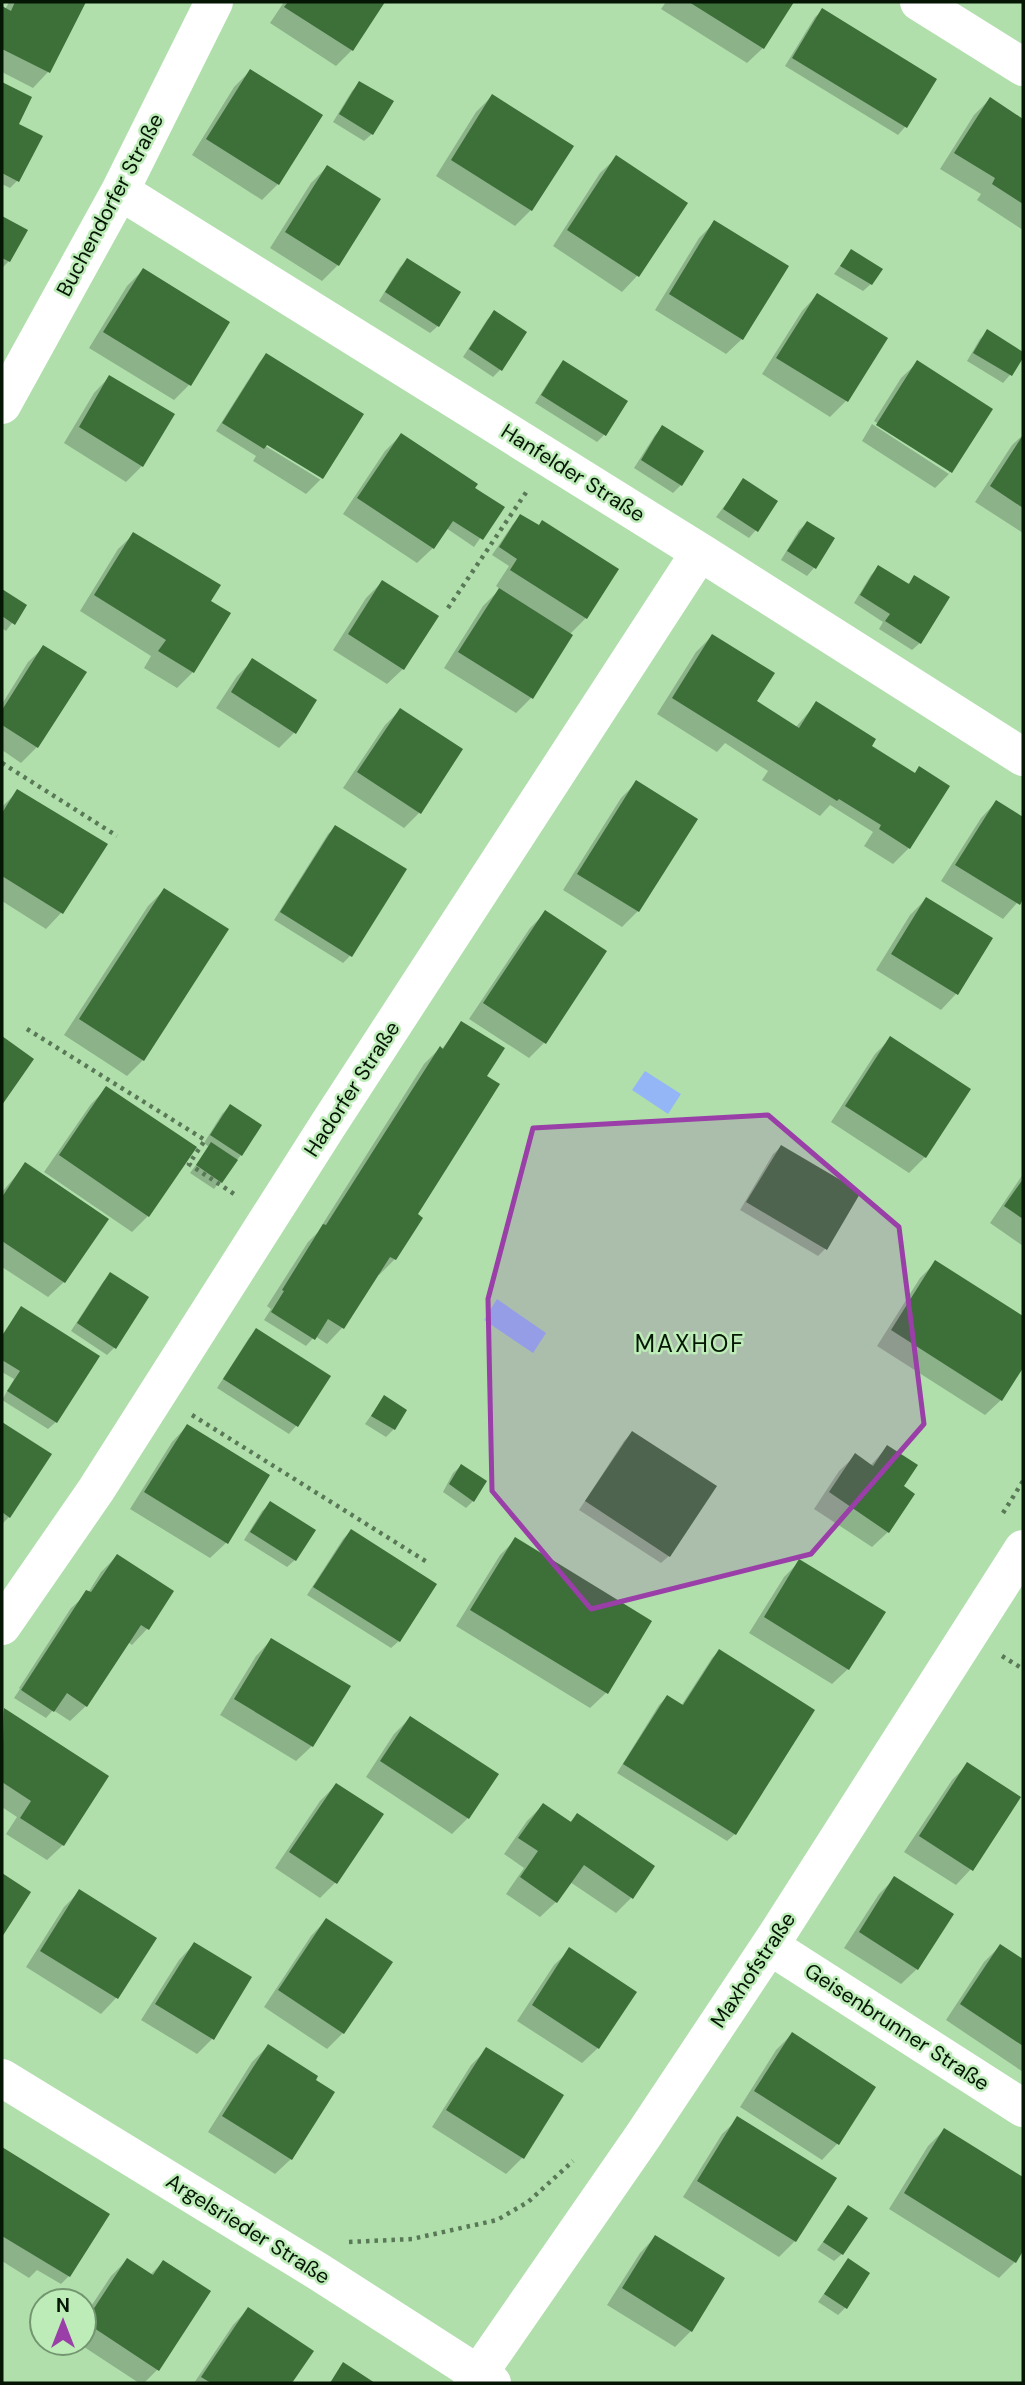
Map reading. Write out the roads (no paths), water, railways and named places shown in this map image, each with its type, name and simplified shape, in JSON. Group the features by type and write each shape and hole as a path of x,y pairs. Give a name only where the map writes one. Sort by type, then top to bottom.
{"street":[{"name":"Buchendorfer Straße","path":"2,405 120,191 214,2"},
{"path":"919,2 1023,67"},
{"name":"Hanfelder Straße","path":"120,191 700,552 1023,757"},
{"name":"Hadorfer Straße","path":"2,1626 96,1490 700,552"},
{"name":"Maxhofstraße","path":"481,2380 770,1946 1023,1549"},
{"name":"Geisenbrunner Straße","path":"770,1946 1023,2108"},
{"name":"Argelsrieder Straße","path":"2,2078 319,2272 481,2380"}],"water":[{"path":"645,1071 681,1094 668,1114 632,1090"},
{"path":"497,1299 546,1333 533,1353 484,1320"}],"district":[{"name":"MAXHOF","path":"690,1344"}]}
